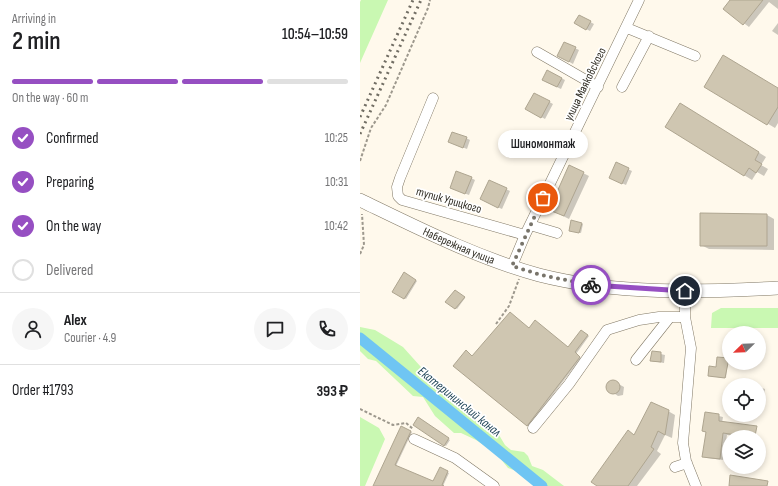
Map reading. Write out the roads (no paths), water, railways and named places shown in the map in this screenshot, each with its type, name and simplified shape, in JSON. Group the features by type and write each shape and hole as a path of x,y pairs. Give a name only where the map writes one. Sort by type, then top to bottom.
{"main road":[{"name":"Набережная улица","path":"361,206 482,256 547,276 589,285 685,291 778,288"}],"street":[{"name":"улица Маяковского","path":"512,266 525,235 627,28 639,0"},
{"path":"627,28 695,56"},
{"path":"622,87 648,36"},
{"path":"537,52 598,87"},
{"name":"тупик Урицкого","path":"433,98 400,178 397,187 398,196 402,200 525,235"},
{"path":"530,225 557,233"},
{"path":"685,291 685,317 691,348 683,437 687,463 696,486"},
{"path":"636,360 670,317"},
{"path":"533,428 569,384 607,330 639,320 685,317"},
{"path":"414,439 455,458 494,486"},
{"path":"675,467 687,463"}],"waterway":[{"name":"Екатерининский канал","path":"360,338 542,486"}],"railway":[{"path":"360,117 413,0"},
{"path":"360,134 421,0"}],"place":[{"name":"Шиномонтаж","path":"543,198"}]}
